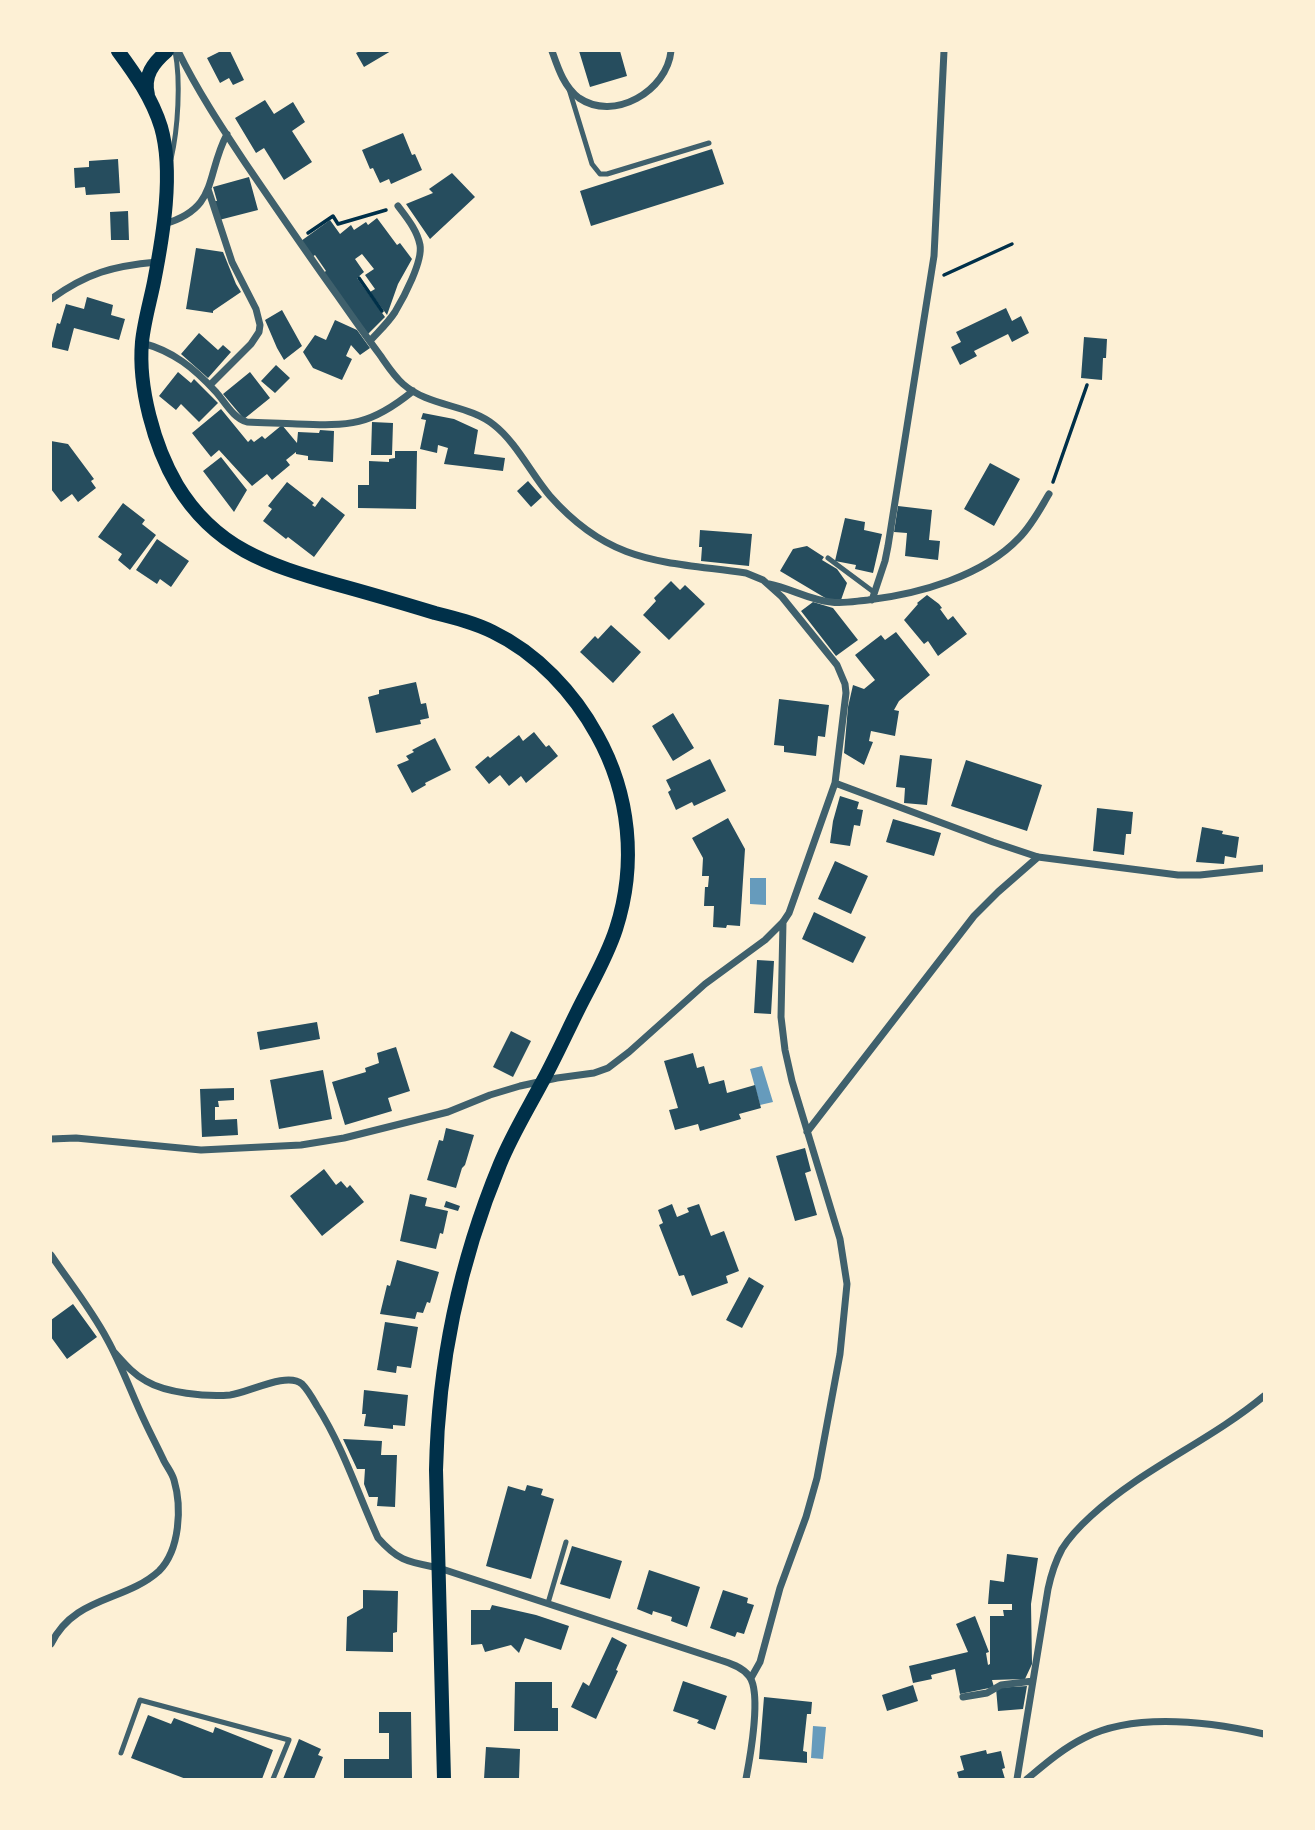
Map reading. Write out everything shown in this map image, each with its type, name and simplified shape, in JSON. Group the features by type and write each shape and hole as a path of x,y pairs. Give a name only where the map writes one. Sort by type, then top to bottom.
{"main road":[{"path":"148,96 147,79 164,54"},
{"path":"122,57 145,63 164,54"},
{"path":"122,57 148,96 163,136 166,183 163,224 142,343 142,365 149,419 166,464 191,506 230,543 257,559 289,571 466,621 496,633 520,648 562,685 592,725 609,756 619,787 628,832 628,859 621,907 606,956 500,1164 468,1253 450,1322 437,1424 436,1470 444,1779"}],"street":[{"path":"51,1139 87,1139 201,1150 301,1145 355,1136 448,1112 500,1092 543,1081 594,1073 614,1064 705,984 754,949 783,922 794,902 835,783 846,693 842,675 830,656 768,583 746,573 661,562 606,543 589,533 554,500 494,425 481,417 435,401 403,384 298,241 176,51"},
{"path":"552,51 568,86 580,98 611,106 629,101 659,82 667,68 671,51"},
{"path":"873,596 888,546 930,281 944,51"},
{"path":"163,224 182,218 195,209 205,197 218,150 227,134"},
{"path":"208,189 232,262 256,309 260,326 251,344 209,386"},
{"path":"370,341 396,311 420,255 418,237 398,206"},
{"path":"51,299 70,285 99,272 127,265 158,262"},
{"path":"142,343 173,355 244,421 348,425 368,419 413,391"},
{"path":"768,583 824,601 839,603 873,596 896,596 928,588 967,573 1003,553 1028,528 1049,494"},
{"path":"835,783 1038,857 1178,875 1264,868"},
{"path":"807,1132 974,916 1038,857"},
{"path":"751,1678 760,1662 780,1588 817,1478 840,1354 847,1284 840,1239 788,1065 782,1033 783,922"},
{"path":"51,1255 114,1352 174,1480 179,1516 175,1542 166,1564 149,1580 96,1602 75,1615 56,1634 51,1644"},
{"path":"114,1352 146,1382 182,1392 231,1395 275,1381 290,1380 300,1383 336,1437 378,1538 400,1559 439,1568 731,1663 744,1670 751,1678 755,1696 746,1779"},
{"path":"1017,1779 1051,1575 1060,1553 1072,1535 1123,1489 1224,1425 1264,1396"},
{"path":"963,1697 987,1693 1001,1685 1032,1681"},
{"path":"1027,1779 1059,1752 1086,1736 1119,1726 1187,1723 1233,1727 1264,1734"}],"lane":[{"path":"166,183 175,133 178,75 176,51"},
{"path":"568,86 590,160 600,174 709,143"},
{"path":"828,558 873,596"},
{"path":"548,1604 566,1542"},
{"path":"121,1753 140,1700 289,1740 273,1779"}],"path":[{"path":"298,241 333,216 338,224 398,206"},
{"path":"930,281 1012,244"},
{"path":"359,278 389,320"},
{"path":"1049,494 1087,385"}],"water":[{"path":"750,878 766,878 766,905 750,904"},
{"path":"762,1066 773,1102 760,1105 750,1069"},
{"path":"813,1726 826,1727 823,1759 811,1758"}],"building":[{"path":"221,51 230,51 244,80 233,85 229,78 220,83 207,58"},
{"path":"391,51 364,67 356,53"},
{"path":"579,51 620,51 627,76 590,87"},
{"path":"265,100 274,114 293,102 305,122 292,131 312,162 284,180 264,148 256,153 235,118"},
{"path":"403,133 422,170 391,184 389,179 380,183 362,150"},
{"path":"712,149 724,184 591,226 580,191"},
{"path":"118,159 120,193 86,195 85,187 75,188 74,168 89,167 89,161"},
{"path":"452,173 475,197 430,239 406,204 433,193 429,189"},
{"path":"249,177 258,210 219,220 213,187"},
{"path":"128,211 129,240 111,240 110,212"},
{"path":"377,218 397,245 400,243 412,259 398,284 387,315 370,292 375,289 365,275 374,269 362,254 355,259 364,272 357,278 385,317 368,334 323,273 326,271 315,255 312,257 301,241 330,220 340,234 351,225 354,230"},
{"path":"196,248 223,252 241,292 213,313 186,309"},
{"path":"87,297 113,305 111,315 125,319 119,340 74,328 68,351 51,347 57,323 60,324 66,304 84,309"},
{"path":"1006,308 1012,321 1021,316 1029,333 1012,342 1008,334 974,351 977,356 960,365 951,347 961,342 956,332"},
{"path":"282,310 302,346 284,360 265,320"},
{"path":"335,320 357,330 370,348 360,355 351,345 346,356 352,359 342,380 313,368 303,352 315,335 326,340"},
{"path":"199,333 218,350 223,345 231,352 208,378 181,354"},
{"path":"1084,337 1107,339 1102,380 1081,378"},
{"path":"276,365 290,378 275,393 261,381"},
{"path":"178,372 191,383 194,379 218,403 199,422 181,404 176,410 159,396"},
{"path":"250,372 270,398 244,419 223,394"},
{"path":"221,409 248,442 251,439 254,442 262,436 265,439 282,425 297,443 298,432 334,431 333,462 308,460 308,456 296,452 286,460 290,465 272,480 267,474 252,486 219,450 211,457 192,433"},
{"path":"423,413 454,419 478,430 474,454 505,458 503,471 444,464 448,448 438,445 437,453 420,449 426,420 421,419"},
{"path":"372,422 393,423 392,455 371,455"},
{"path":"51,441 68,444 94,479 91,481 96,488 78,502 72,494 61,502 51,489"},
{"path":"395,451 417,451 416,509 358,508 358,485 369,485 369,461 389,462 389,459 395,458"},
{"path":"221,457 247,490 234,512 203,471"},
{"path":"990,463 1020,479 994,526 964,509"},
{"path":"528,481 542,497 531,507 517,491"},
{"path":"287,482 314,503 312,505 315,507 322,497 345,515 314,557 263,521 272,509 268,506"},
{"path":"123,503 145,520 142,524 156,535 130,570 118,560 122,554 98,537"},
{"path":"898,506 932,510 929,540 940,541 938,560 905,556 907,533 894,532"},
{"path":"845,518 865,522 864,530 882,534 873,573 855,569 856,565 835,561"},
{"path":"700,530 752,534 749,566 701,561"},
{"path":"157,539 189,561 171,587 160,579 157,584 136,570"},
{"path":"807,546 837,569 847,583 841,600 827,599 780,571 793,549"},
{"path":"671,581 680,590 685,585 705,604 669,640 643,615 656,601 654,598"},
{"path":"927,595 939,604 948,620 953,616 967,634 938,656 928,641 924,644 904,620"},
{"path":"813,602 833,608 858,640 836,656 801,611"},
{"path":"611,625 641,652 613,683 580,652 595,636 598,639"},
{"path":"896,632 930,675 899,701 894,710 899,711 895,736 871,731 869,741 873,742 864,765 844,753 853,685 864,689 875,680 855,655 881,635 885,640"},
{"path":"416,682 421,704 426,703 429,718 420,720 421,724 376,733 368,697 379,694 379,690"},
{"path":"779,699 829,705 825,737 818,736 816,756 784,752 784,746 774,745"},
{"path":"673,713 694,748 673,761 652,726"},
{"path":"534,732 546,747 549,745 558,756 526,783 521,776 509,786 500,775 489,784 475,767 519,735 523,741"},
{"path":"435,738 451,770 412,793 397,765 409,760 406,756 414,752 412,750"},
{"path":"900,755 932,759 927,805 904,803 905,788 896,787"},
{"path":"710,759 726,791 694,806 692,802 676,810 666,780"},
{"path":"966,760 1042,785 1027,831 951,806"},
{"path":"840,796 859,802 857,809 863,810 860,826 854,825 850,846 830,843"},
{"path":"1097,808 1133,812 1131,834 1126,834 1124,855 1093,851"},
{"path":"728,818 745,849 740,926 713,927 714,906 704,906 705,887 708,887 709,876 702,876 703,858 692,838"},
{"path":"893,819 941,833 934,856 886,842"},
{"path":"1202,827 1239,837 1236,858 1225,856 1224,864 1196,862"},
{"path":"835,861 868,876 851,914 818,899"},
{"path":"814,912 866,937 853,963 802,939"},
{"path":"757,960 774,961 771,1014 754,1013"},
{"path":"317,1022 320,1039 260,1050 257,1032"},
{"path":"511,1031 531,1041 513,1077 493,1067"},
{"path":"396,1047 410,1091 388,1098 392,1111 345,1125 332,1082 366,1072 365,1068 379,1063 377,1053"},
{"path":"693,1053 697,1068 704,1066 709,1084 724,1080 727,1093 755,1085 761,1108 739,1114 741,1119 700,1131 698,1124 675,1130 669,1110 678,1108 664,1061"},
{"path":"323,1070 332,1119 279,1129 270,1080"},
{"path":"234,1088 234,1100 218,1101 215,1120 237,1119 238,1135 202,1137 200,1089"},
{"path":"446,1128 474,1135 456,1188 427,1180 439,1140 443,1141"},
{"path":"805,1148 811,1171 805,1173 817,1215 795,1221 776,1156"},
{"path":"324,1169 336,1185 341,1181 347,1188 350,1185 364,1202 322,1236 290,1196"},
{"path":"410,1194 427,1198 425,1206 448,1211 443,1234 440,1233 436,1249 400,1241"},
{"path":"446,1201 460,1206 458,1211 444,1207"},
{"path":"672,1204 677,1217 689,1212 687,1208 699,1204 711,1236 724,1231 739,1271 726,1276 728,1283 692,1296 684,1275 679,1276 659,1225 663,1223 658,1210"},
{"path":"397,1260 439,1272 430,1303 427,1302 423,1313 417,1312 415,1319 380,1314"},
{"path":"749,1277 764,1286 742,1328 726,1320"},
{"path":"73,1304 97,1337 67,1359 51,1337 51,1320"},
{"path":"385,1322 418,1327 411,1368 397,1366 396,1373 377,1370"},
{"path":"364,1390 408,1395 405,1426 393,1425 393,1429 364,1426"},
{"path":"343,1439 382,1441 381,1455 397,1455 395,1507 377,1506 378,1497 369,1497 364,1484 365,1469 357,1469"},
{"path":"527,1485 543,1489 541,1495 554,1499 531,1579 486,1566 508,1486 525,1491"},
{"path":"572,1546 622,1561 610,1599 560,1584"},
{"path":"1007,1554 1038,1558 1031,1604 1032,1664 1025,1679 992,1680 994,1687 960,1694 955,1669 931,1675 932,1679 913,1683 909,1666 968,1652 956,1624 975,1616 989,1652 986,1653 988,1665 990,1664 990,1616 1004,1616 1003,1610 1012,1610 1012,1604 988,1604 990,1580 1004,1582"},
{"path":"649,1570 700,1587 687,1627 671,1621 672,1617 653,1611 652,1615 637,1609"},
{"path":"363,1590 398,1591 397,1632 393,1633 393,1652 346,1651 347,1617 363,1608"},
{"path":"723,1590 748,1598 747,1603 754,1605 744,1634 737,1632 735,1637 710,1628"},
{"path":"492,1605 569,1626 561,1650 525,1638 519,1653 511,1645 485,1652 482,1644 471,1645 471,1610 490,1610"},
{"path":"612,1637 627,1645 596,1719 571,1707 583,1682 589,1686"},
{"path":"683,1681 727,1696 715,1730 697,1723 699,1720 673,1711"},
{"path":"515,1682 552,1682 552,1708 558,1708 558,1731 514,1731"},
{"path":"913,1685 918,1701 887,1711 882,1695"},
{"path":"1027,1686 1023,1709 998,1711 996,1688"},
{"path":"764,1697 812,1702 811,1714 807,1714 803,1751 807,1752 807,1763 759,1759"},
{"path":"379,1712 411,1712 412,1779 344,1779 344,1759 389,1759 389,1733 379,1733"},
{"path":"148,1715 171,1724 174,1718 213,1733 215,1727 273,1750 262,1779 186,1779 131,1758"},
{"path":"299,1739 321,1749 318,1755 323,1757 314,1779 283,1779"},
{"path":"486,1747 520,1749 519,1779 484,1779"},
{"path":"986,1750 987,1754 1001,1751 1005,1779 959,1779 957,1772 964,1770 960,1756"}]}
